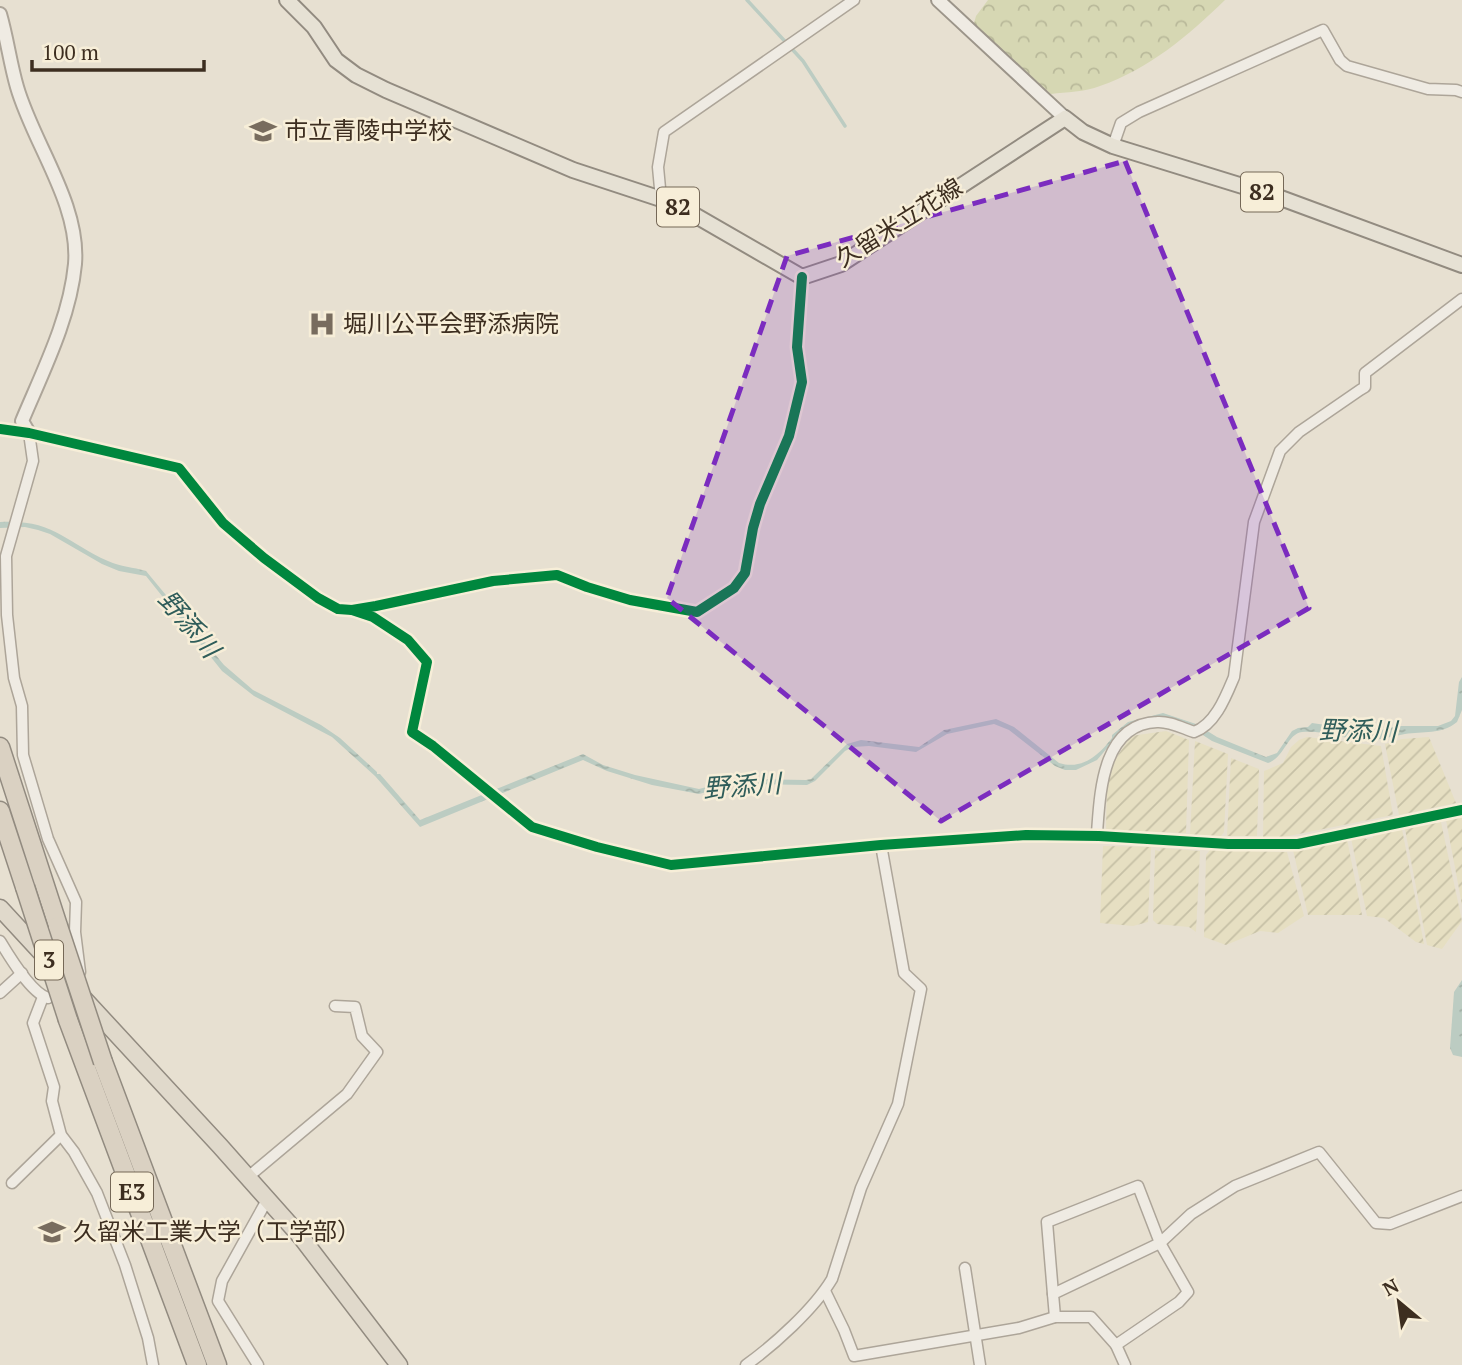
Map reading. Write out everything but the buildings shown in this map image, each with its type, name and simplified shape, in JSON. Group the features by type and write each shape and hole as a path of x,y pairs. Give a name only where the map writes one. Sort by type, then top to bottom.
{"highway":[{"name":"E3","path":"0,747 103,1062 217,1365"},
{"name":"E3","path":"0,811 68,1020 197,1365"},
{"name":"3","path":"0,908 301,1237 399,1365"}],"main road":[{"name":"82","path":"287,0 314,27 336,60 356,75 573,170 660,199 691,213 802,277"},
{"name":"82","path":"1065,118 1083,132 1113,146 1278,197 1462,265"},
{"name":"久留米立花線","path":"802,277 841,264 1065,118"}],"street":[{"path":"660,199 658,167 664,132 854,0"},
{"path":"938,0 1065,118"},
{"path":"0,14 16,87 64,200 74,232 75,263 61,326 22,421 29,433 33,461 6,556 7,615 14,678 22,706 23,755 48,839 76,902 75,932 86,1000"},
{"path":"1113,146 1121,123 1139,112 1323,30 1340,60 1347,66 1428,89 1462,92"},
{"path":"352,610 493,581 557,575 631,600 697,612 734,588 745,573 760,504 789,436 797,406 802,382 797,347 802,277"},
{"path":"1098,836 1103,774 1122,738 1133,728 1156,722 1174,725 1194,733 1203,729 1225,699 1234,677 1254,522 1280,451 1299,432 1365,387 1365,373 1462,299"},
{"path":"0,429 29,433 179,468 223,523 264,558 318,598 338,609 352,610 373,617 408,640 427,662 412,732 533,827 597,847 671,864 1026,835 1098,836 1228,844 1298,844 1462,810"},
{"path":"746,1365 766,1350 825,1292 832,1279 860,1188 898,1104 921,989 904,973 881,845"},
{"path":"0,941 43,997 98,1013"},
{"path":"0,993 22,973"},
{"path":"43,997 33,1023 54,1087 52,1101 61,1135 97,1193 125,1265 148,1338 153,1365"},
{"path":"248,1177 347,1094 377,1052 362,1036 355,1007 335,1006"},
{"path":"12,1183 61,1135"},
{"path":"1053,1294 1160,1243 1191,1214 1234,1186 1319,1152 1376,1223 1390,1224 1462,1196"},
{"path":"1055,1317 1047,1222 1138,1186 1160,1243 1188,1292 1179,1302 1116,1345"},
{"path":"258,1365 218,1301 222,1281 267,1200"},
{"path":"965,1268 980,1365"},
{"path":"825,1292 844,1329 855,1361 1019,1328 1055,1317 1091,1317 1116,1345 1125,1365"}],"highlighted area":[{"path":"1125,161 1309,608 941,821 667,598 787,256"}],"shaded area":[{"path":"1166,731 1189,740 1186,833 1106,830 1107,777 1118,755 1131,736"},
{"path":"1307,737 1381,746 1393,815 1274,839 1263,838 1264,771 1283,763 1291,747"},
{"path":"1429,737 1456,803 1399,815 1385,744 1402,739"},
{"path":"1195,741 1228,754 1224,832 1221,836 1190,835"},
{"path":"1231,758 1259,769 1257,836 1227,836"},
{"path":"1462,815 1462,905 1446,820"},
{"path":"1441,822 1462,921 1442,949 1427,945 1405,829"},
{"path":"1402,829 1424,944 1416,942 1384,918 1367,916 1351,838 1373,838 1373,835"},
{"path":"1347,839 1362,915 1308,915 1293,850"},
{"path":"1103,846 1151,847 1148,922 1133,926 1100,923"},
{"path":"1161,848 1200,851 1196,932 1189,927 1157,924 1153,920 1155,850 1160,851"},
{"path":"1210,850 1287,852 1304,916 1278,933 1260,931 1226,945 1204,937 1206,855"}],"green space":[{"path":"988,0 1225,0 1182,39 1135,70 1094,88 1051,94 973,27 976,16"}],"water":[{"name":"野添川","path":"0,522 34,524 47,528 108,561 146,571 224,665 253,690 321,725 340,738 380,774 420,820 583,754 603,765 635,775 699,789 737,779 811,779 847,744 861,740 919,747 944,730 996,719 1014,727 1059,763 1075,765 1095,756 1112,735 1128,722 1163,713 1196,724 1217,737 1266,757 1277,753 1292,731 1308,727 1312,723 1373,732 1397,726 1438,726 1451,721 1455,716 1462,677 1462,710 1457,722 1432,732 1362,740 1302,732 1293,737 1278,756 1268,763 1212,741 1192,728 1161,717 1126,726 1097,760 1076,770 1055,766 1009,730 994,724 947,734 916,752 869,746 853,747 807,785 736,784 699,794 652,785 607,771 583,760 420,827 375,776 332,737 254,696 222,671 146,576 119,571 102,564 50,534 25,527 0,528"},
{"path":"1462,980 1462,1057 1453,1055 1450,1048 1454,992"}],"waterway":[{"path":"747,0 803,61 845,126"}],"cycle path":[{"path":"0,429 29,433 179,468 223,523 264,558 318,598 338,609 376,606 493,581 557,575 630,600 697,612 734,588 745,573 760,504 789,436 802,382 797,347 802,277"},
{"path":"352,610 373,617 408,640 427,662 412,732 532,827 597,847 671,865 881,845 1026,835 1099,836 1228,844 1298,844 1462,810"}],"place":[{"name":"市立青陵中学校","path":"263,131"},
{"name":"堀川公平会野添病院","path":"322,324"},
{"name":"久留米工業大学（工学部）","path":"52,1232"}]}
